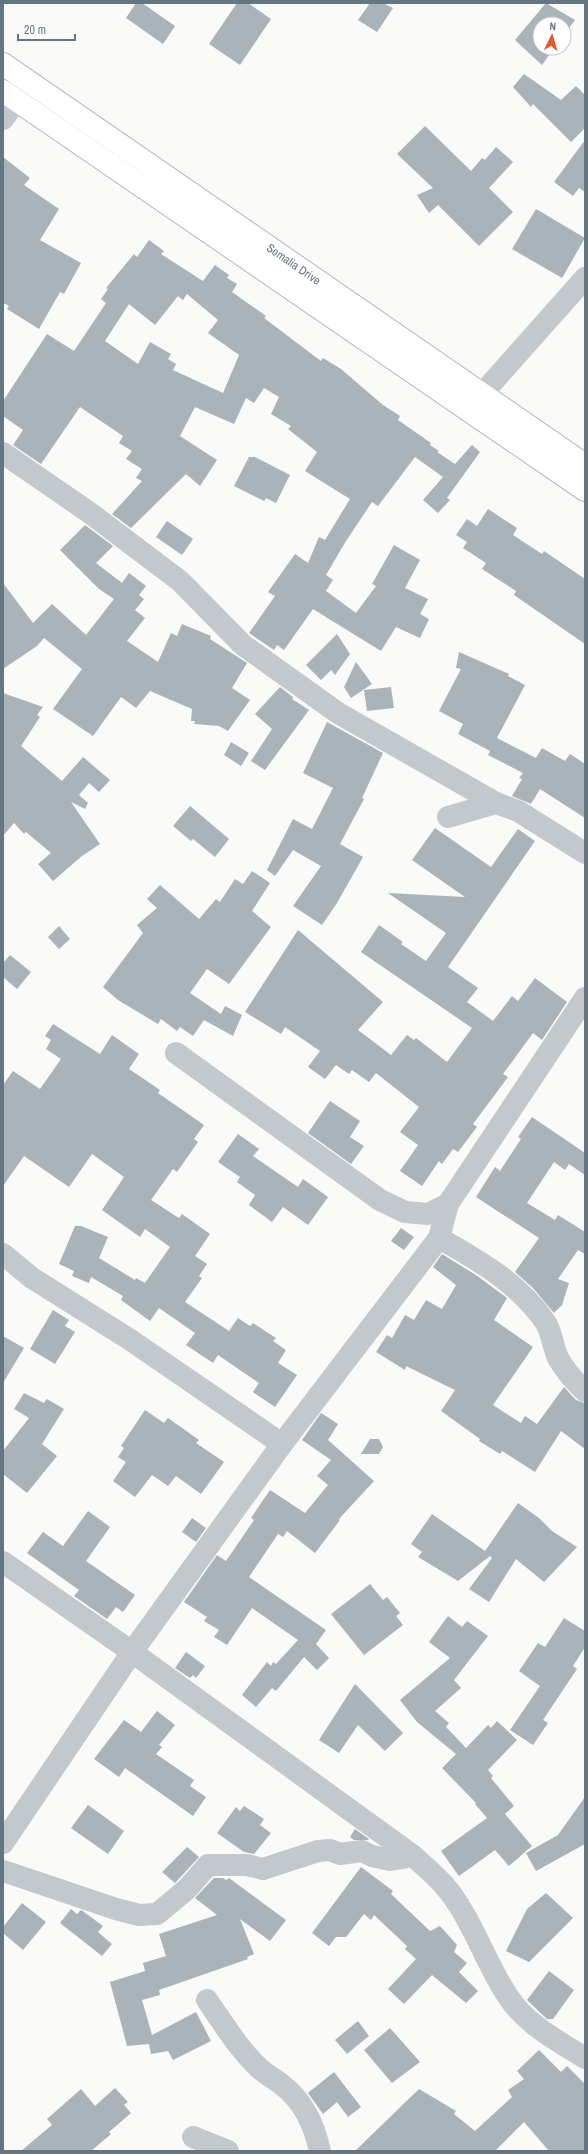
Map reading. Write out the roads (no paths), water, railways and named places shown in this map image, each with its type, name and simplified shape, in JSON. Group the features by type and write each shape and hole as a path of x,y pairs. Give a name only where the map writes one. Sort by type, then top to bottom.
{"main road":[{"name":"Somalia Drive","path":"3,64 585,465"},
{"name":"Somalia Drive","path":"9,96 585,490"}],"street":[{"path":"3,119 9,96"},
{"path":"482,394 585,278"},
{"path":"3,453 90,513 180,581 244,645 338,713 496,803 518,811 585,853"},
{"path":"448,817 496,803"},
{"path":"3,1843 132,1652 282,1444 439,1238 448,1204 585,998"},
{"path":"176,1053 380,1200 404,1212 428,1214 448,1204"},
{"path":"439,1238 480,1262 523,1296 546,1324 558,1358 577,1384 585,1390"},
{"path":"3,1254 32,1278 129,1339 282,1444"},
{"path":"3,1562 132,1652 412,1855 441,1881 458,1904 509,1998 522,2014 539,2029 585,2058"},
{"path":"3,1871 116,1910 139,1915 157,1914 187,1889 208,1865 247,1865 263,1869 318,1851 330,1850 340,1854 362,1851 372,1856 390,1860 412,1855"},
{"path":"207,2000 254,2063 296,2098 315,2130 320,2151"},
{"path":"193,2137 228,2151"}]}
